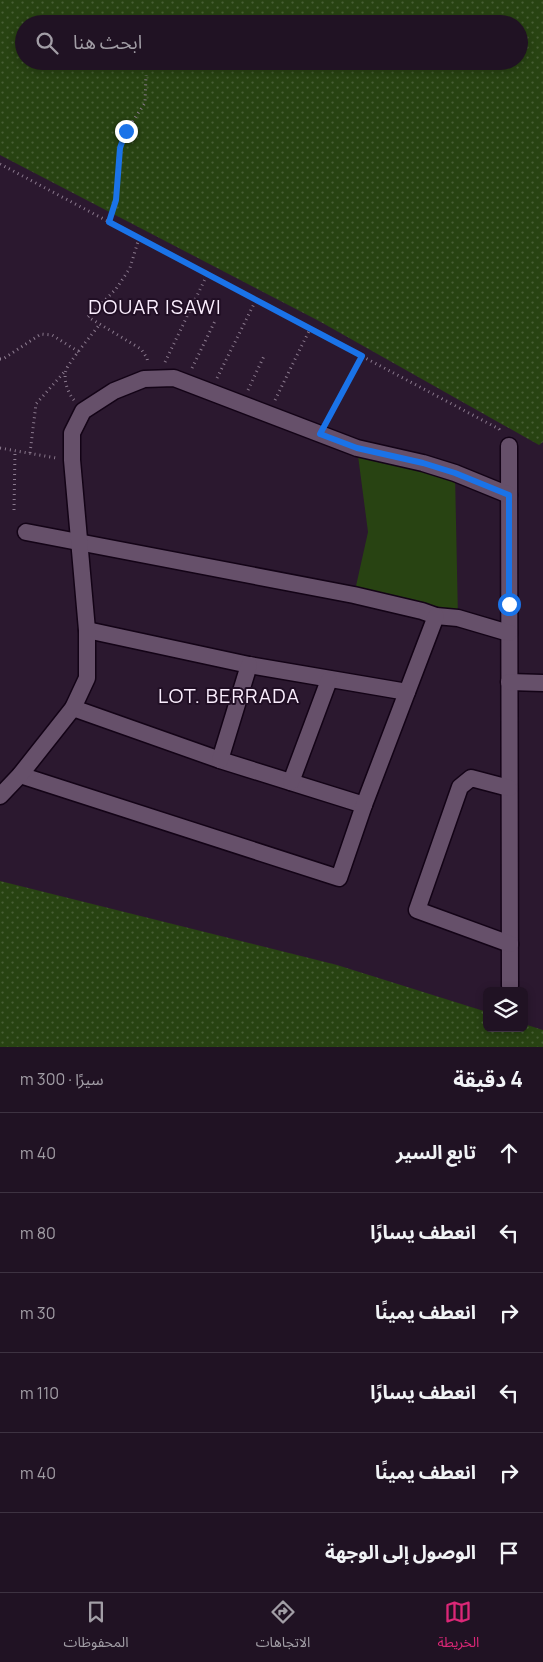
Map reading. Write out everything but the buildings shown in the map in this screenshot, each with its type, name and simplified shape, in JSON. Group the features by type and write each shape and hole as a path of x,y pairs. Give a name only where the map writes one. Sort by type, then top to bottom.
{"street":[{"path":"0,796 73,708 87,678 87,630 72,460 72,433 84,411 114,391 144,379 174,378 357,448 423,463 455,473 509,495"},
{"path":"509,446 510,986"},
{"path":"26,532 354,596 422,611 436,616 458,618 509,633"},
{"path":"20,774 339,878 364,805 436,616"},
{"path":"87,630 249,666 407,692"},
{"path":"220,760 249,666"},
{"path":"291,782 328,680"},
{"path":"509,682 543,683"},
{"path":"73,708 220,760 364,805"},
{"path":"510,788 472,778 460,787 417,910 510,944"}],"path":[{"path":"109,222 116,200 120,148 126,131 145,103 146,75"},
{"path":"0,164 499,429"},
{"path":"139,238 130,268 116,289 88,317 141,349 147,358 154,379"},
{"path":"154,379 207,275"},
{"path":"210,392 256,300"},
{"path":"185,382 216,319"},
{"path":"30,453 36,404 66,370 100,324"},
{"path":"268,414 310,329"},
{"path":"0,359 3,359 41,334 52,335 79,352"},
{"path":"241,404 265,354"},
{"path":"320,434 362,356"},
{"path":"66,370 69,394 84,411"},
{"path":"0,448 72,460"},
{"path":"14,510 15,450"}],"green space":[{"path":"0,0 543,0 543,442 539,445 319,321 0,155"},
{"path":"357,448 455,473 458,618 354,595 368,532"},
{"path":"0,881 337,965 483,1011 483,1032 528,1032 528,1025 543,1030 543,1047 0,1047"}],"district":[{"name":"DOUAR ISAWI","path":"155,307"},
{"name":"LOT. BERRADA","path":"229,696"}],"route":[{"path":"126,131 120,148 116,200 109,222 362,356 320,434 357,448 423,463 455,473 509,495 509,604"}]}
